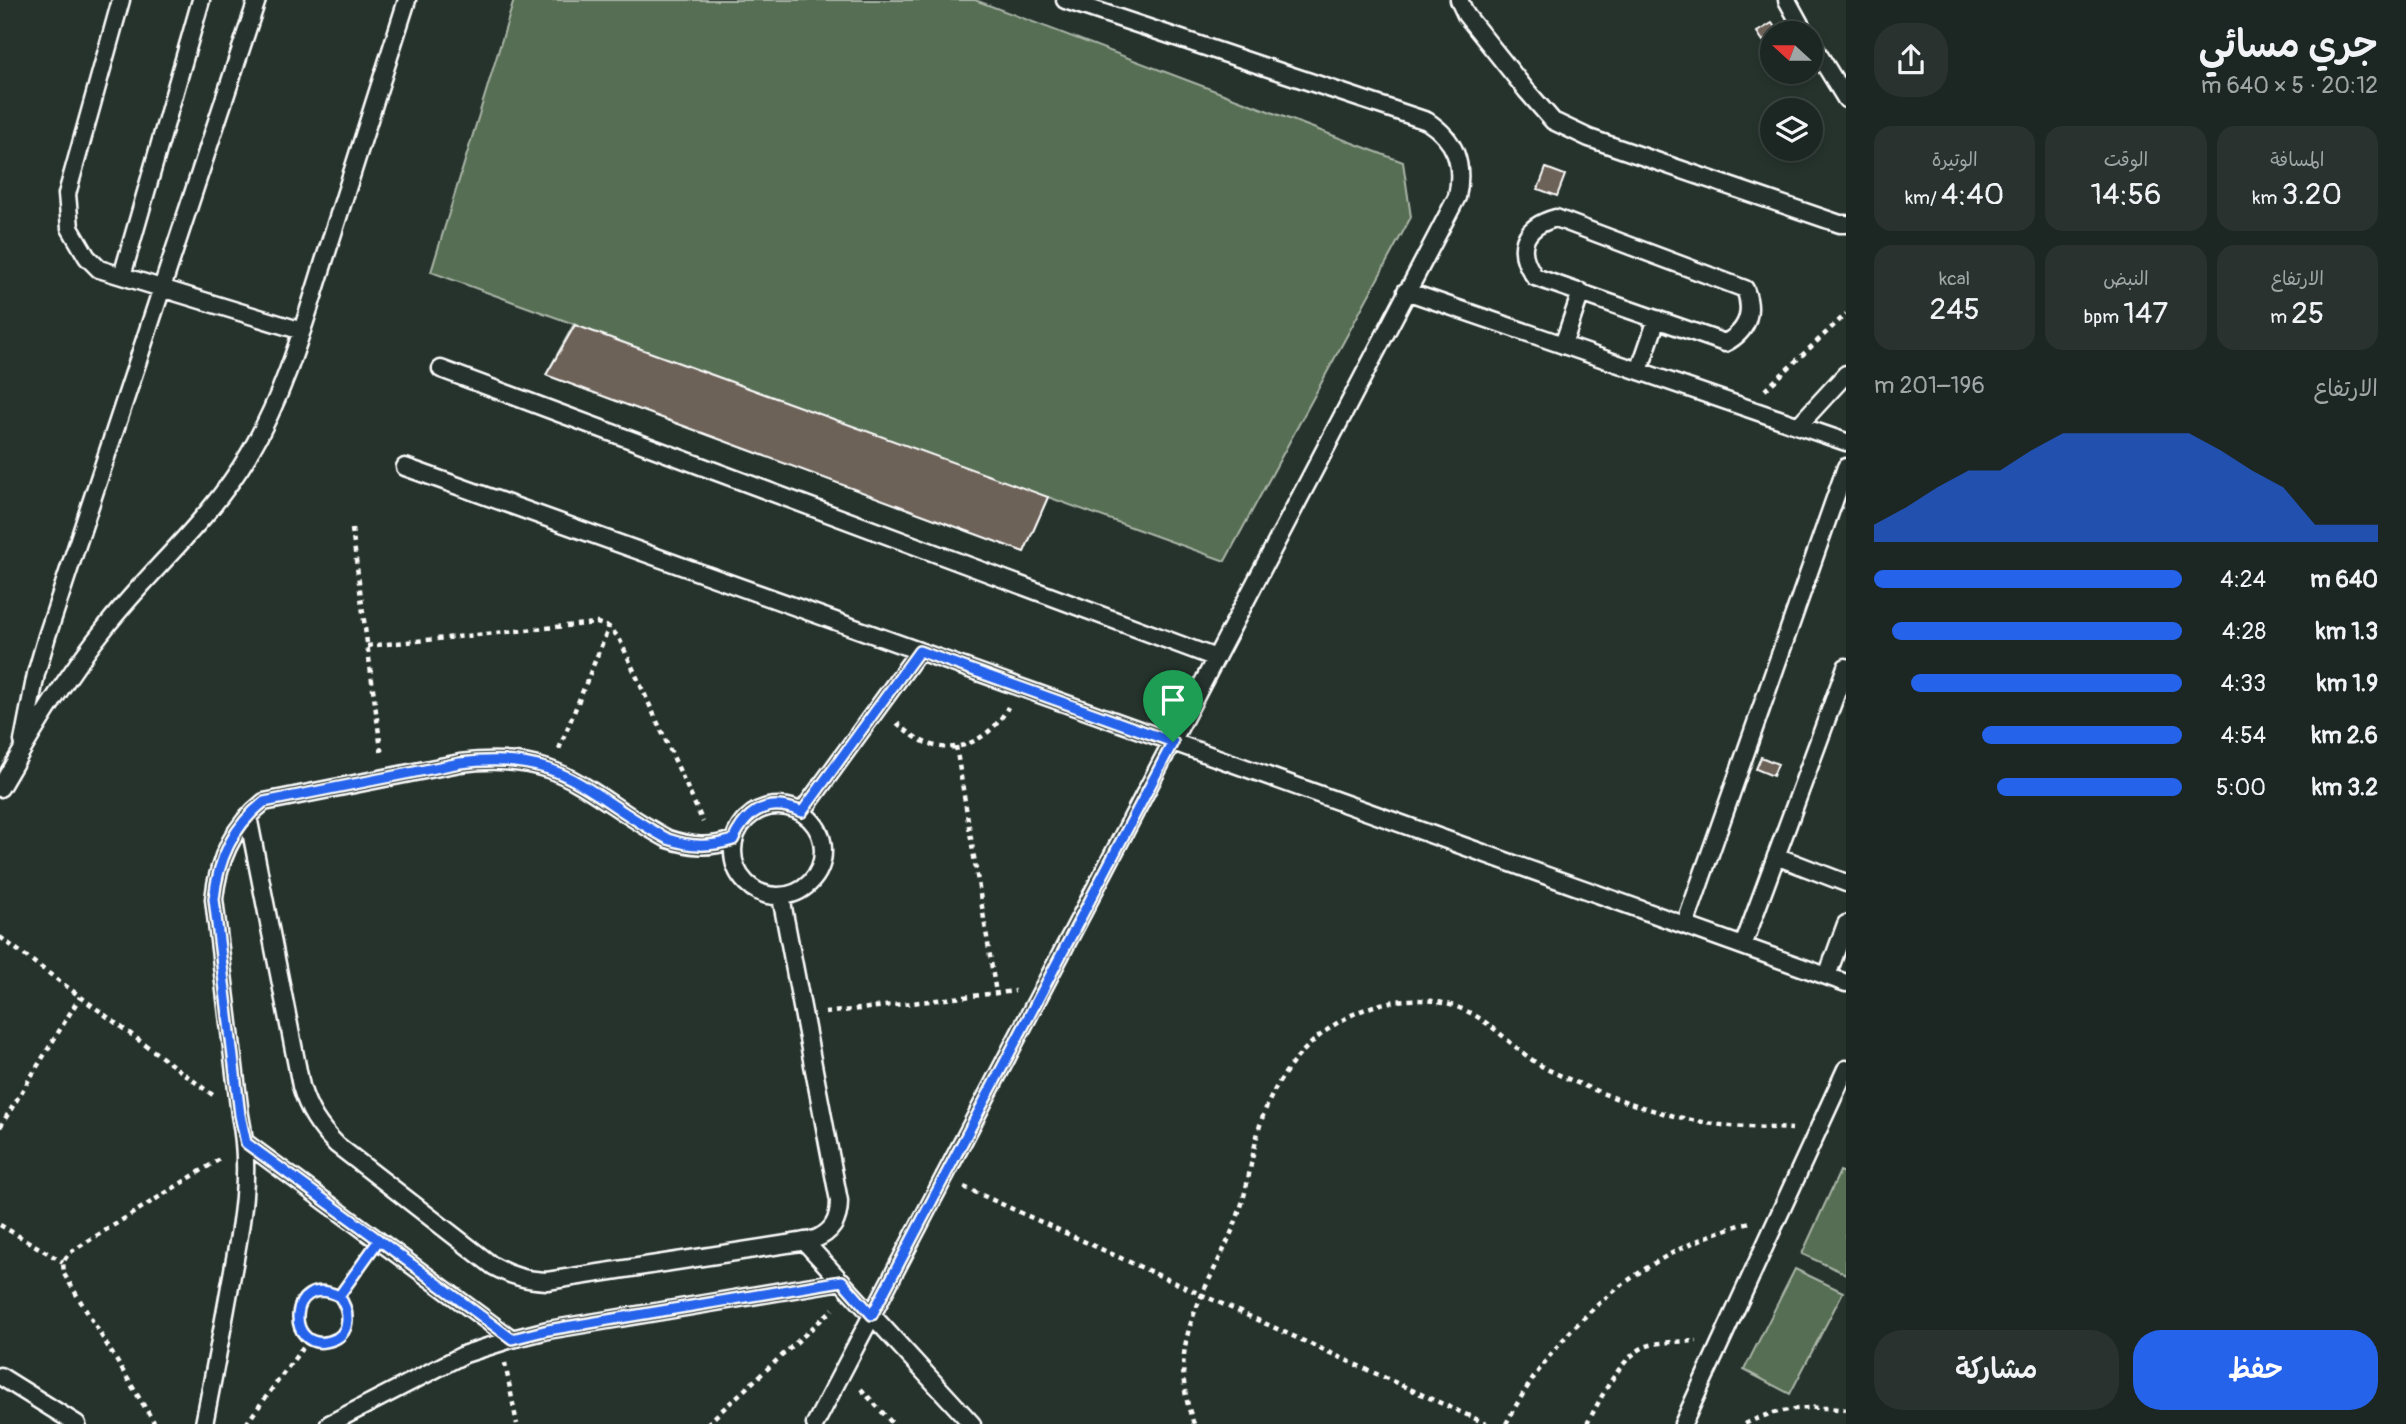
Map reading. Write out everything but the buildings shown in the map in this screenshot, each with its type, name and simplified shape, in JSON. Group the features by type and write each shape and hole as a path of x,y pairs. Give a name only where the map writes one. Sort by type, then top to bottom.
{"lane":[{"path":"121,0 67,194 70,228 82,250 99,269 302,331"},
{"path":"122,276 201,0"},
{"path":"22,750 27,712 47,636 257,0"},
{"path":"0,788 55,696 108,624 150,574 196,528 224,492 271,413 285,382 302,331 407,0"},
{"path":"815,1424 1457,197 1461,181 1455,149 1438,128 1427,121 1065,0"},
{"path":"1459,0 1466,15 1553,121 1589,138 1846,224"},
{"path":"1787,0 1798,21"},
{"path":"1824,63 1846,99"},
{"path":"1556,218 1745,289 1749,299 1748,320 1735,338 1725,343 1581,292 1535,277 1525,264 1523,248 1528,233 1541,222 1556,218"},
{"path":"1406,291 1846,442"},
{"path":"1563,345 1581,292"},
{"path":"1639,371 1657,319"},
{"path":"441,369 1216,658"},
{"path":"1799,425 1846,374"},
{"path":"405,467 1846,983"},
{"path":"1685,925 1846,467"},
{"path":"802,812 919,651"},
{"path":"1743,946 1846,667"},
{"path":"205,1424 243,1218 246,1143 240,1115 214,899 216,881 227,846 248,816 264,802 488,759 516,761 551,769 587,786 668,839 685,845 713,845 733,840"},
{"path":"789,807 802,812 821,834 824,848 817,875 807,886 781,897 754,890 743,881 732,854 733,840 740,827 749,816 761,808 789,807"},
{"path":"248,816 301,1086 313,1116 323,1131 337,1144 493,1266 520,1278 547,1281 813,1240 829,1231 836,1223 839,1201 781,897"},
{"path":"1776,856 1846,883"},
{"path":"1827,976 1846,924"},
{"path":"1683,1424 1846,1069"},
{"path":"246,1143 379,1240 506,1340"},
{"path":"804,1241 972,1424"},
{"path":"329,1424 465,1354 506,1340 548,1330 846,1287"},
{"path":"0,1376 77,1424"}],"path":[{"path":"1747,408 1846,314"},
{"path":"352,529 385,778"},
{"path":"368,646 597,623 609,627 619,638 713,845"},
{"path":"551,769 609,627"},
{"path":"877,707 914,736 931,745 964,746 998,723 1013,697 1015,686"},
{"path":"956,746 996,993"},
{"path":"0,937 240,1115"},
{"path":"803,1016 1043,988"},
{"path":"0,1127 80,997"},
{"path":"1194,1424 1184,1382 1183,1356 1186,1335 1201,1294 1223,1252 1240,1208 1264,1114 1286,1070 1316,1038 1353,1014 1394,1001 1415,1000 1458,1007 1496,1028 1513,1046 1551,1072 1615,1097 1709,1123 1818,1131"},
{"path":"155,1424 64,1274 63,1262 69,1253 246,1143"},
{"path":"944,1178 1487,1424"},
{"path":"1506,1424 1520,1396 1558,1344 1593,1307 1623,1283 1689,1244 1738,1226 1778,1216"},
{"path":"0,1225 63,1262"},
{"path":"339,1296 379,1240"},
{"path":"708,1424 846,1287"},
{"path":"319,1291 339,1296 348,1313 344,1332 328,1342 309,1339 297,1322 301,1302 319,1291"},
{"path":"246,1424 309,1339"},
{"path":"1587,1424 1626,1360 1636,1352 1647,1346 1660,1344 1722,1339"},
{"path":"506,1340 517,1424"},
{"path":"844,1370 893,1424"},
{"path":"1745,1424 1779,1411 1806,1408 1846,1410"}],"green space":[{"path":"514,0 975,0 1403,162 1411,217 1225,561 1048,497 1024,552 546,375 574,324 431,272"},
{"path":"1840,1171 1846,1174 1846,1274 1802,1254"},
{"path":"1795,1269 1843,1292 1790,1394 1744,1370"}],"route":[{"path":"1173,742 872,1315 842,1281 585,1326 548,1330 512,1339 379,1240 339,1296 319,1291 301,1302 297,1322 302,1332 309,1339 328,1342 344,1332 348,1313 339,1296 379,1240 246,1143 240,1115 214,899 220,863 227,846 236,830 264,802 460,763 488,759 516,761 533,763 569,776 668,839 685,845 719,845 733,840 749,816 761,808 789,807 802,812 919,651 1173,742"}]}
